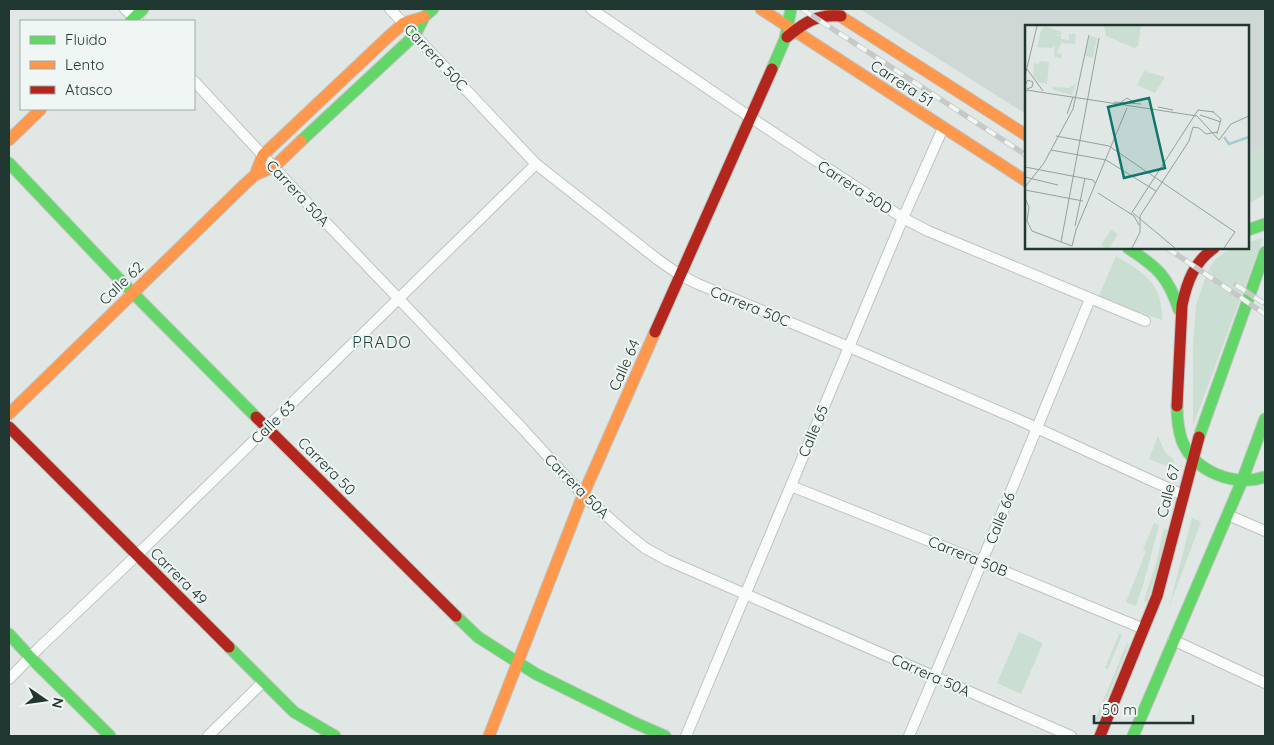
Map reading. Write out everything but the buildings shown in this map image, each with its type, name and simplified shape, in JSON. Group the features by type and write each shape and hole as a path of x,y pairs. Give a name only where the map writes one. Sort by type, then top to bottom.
{"main road":[{"path":"134,20 143,9"},
{"name":"Calle 62","path":"9,414 255,175 274,167 415,35 424,17 433,9"},
{"name":"Carrera 51","path":"761,9 789,32 1025,181"},
{"name":"Calle 64","path":"489,736 583,495 789,32 791,9"},
{"name":"Carrera 51","path":"829,9 1025,133"},
{"path":"789,32 822,16 841,16"},
{"name":"Calle 62","path":"255,175 263,155 404,23 424,17"},
{"path":"9,140 40,110"},
{"name":"Carrera 50","path":"9,162 267,427 478,637 536,674 665,736"},
{"path":"1249,230 1265,224"},
{"path":"1130,249 1155,266 1166,278 1175,296 1181,317"},
{"path":"1213,249 1202,257 1194,269 1184,293 1181,317 1177,422 1185,447 1202,467 1220,476 1242,481 1252,481 1265,477"},
{"name":"Calle 67","path":"1100,736 1160,586 1201,428 1265,252"},
{"path":"1133,736 1228,515 1265,419"},
{"name":"Carrera 49","path":"9,427 294,712 335,736"},
{"path":"9,634 30,658 110,736"}],"street":[{"path":"125,9 134,20"},
{"name":"Carrera 50C","path":"390,9 536,164 680,275 849,346 1183,495"},
{"name":"Carrera 50D","path":"591,9 903,218 928,231 1145,321"},
{"name":"Carrera 50A","path":"195,82 583,495 645,548 745,594 1071,736"},
{"name":"Calle 65","path":"686,736 903,218 943,128"},
{"name":"Calle 63","path":"9,678 536,164"},
{"name":"Calle 66","path":"908,736 1090,299"},
{"name":"Carrera 50B","path":"791,486 1144,629"},
{"path":"1228,515 1265,531"},
{"path":"1173,640 1265,683"},
{"path":"208,736 264,681"}],"shaded area":[{"path":"860,9 1265,9 1265,145 1249,154 1249,25 1025,25 1025,113"}],"green space":[{"path":"1265,145 1265,194 1249,203 1249,154"},
{"path":"1263,238 1193,426 1193,345 1196,305 1207,273 1214,260 1232,249 1249,249 1249,242"},
{"path":"1116,256 1150,280 1159,297 1162,320 1098,298"},
{"path":"1158,436 1165,452 1174,460 1171,467 1149,459"},
{"path":"1192,518 1201,522 1169,607"},
{"path":"1154,523 1159,525 1136,606 1126,602 1146,551 1143,550"},
{"path":"1164,529 1167,529 1159,564 1147,602 1144,601"},
{"path":"1019,632 1043,643 1021,694 997,683"},
{"path":"1119,634 1122,635 1108,669 1105,668"},
{"path":"1127,643 1129,644 1098,721 1095,720"}],"railway":[{"path":"802,9 1025,154"},
{"path":"1168,249 1265,314"},
{"path":"1236,285 1265,304"}],"traffic: fast":[{"path":"132,20 143,9"},
{"path":"301,141 415,35 424,17 433,9"},
{"path":"772,69 785,39 791,9"},
{"path":"9,163 123,283 256,417"},
{"path":"1249,230 1265,224"},
{"path":"1129,249 1147,261 1166,280 1179,310"},
{"path":"1199,437 1265,252"},
{"path":"1177,406 1178,424 1182,441 1196,461 1206,469 1229,478 1253,480 1265,477"},
{"path":"1133,736 1242,481 1265,419"},
{"path":"456,616 478,637 536,674 665,736"},
{"path":"9,634 110,736"},
{"path":"229,647 294,712 335,736"}],"traffic: slow":[{"path":"761,9 1025,180"},
{"path":"829,9 1025,134"},
{"path":"255,175 263,155 388,37 404,23 424,17"},
{"path":"9,140 40,110"},
{"path":"9,414 244,185 255,175 274,167 301,141"},
{"path":"489,736 583,495 655,332"}],"traffic: jam":[{"path":"787,37 812,20 825,16 841,16"},
{"path":"655,332 772,69"},
{"path":"1177,406 1182,305 1192,273 1201,260 1213,249"},
{"path":"256,417 456,616"},
{"path":"9,427 229,647"},
{"path":"1100,736 1157,596 1199,437"}],"district":[{"name":"PRADO","path":"382,342"}]}
